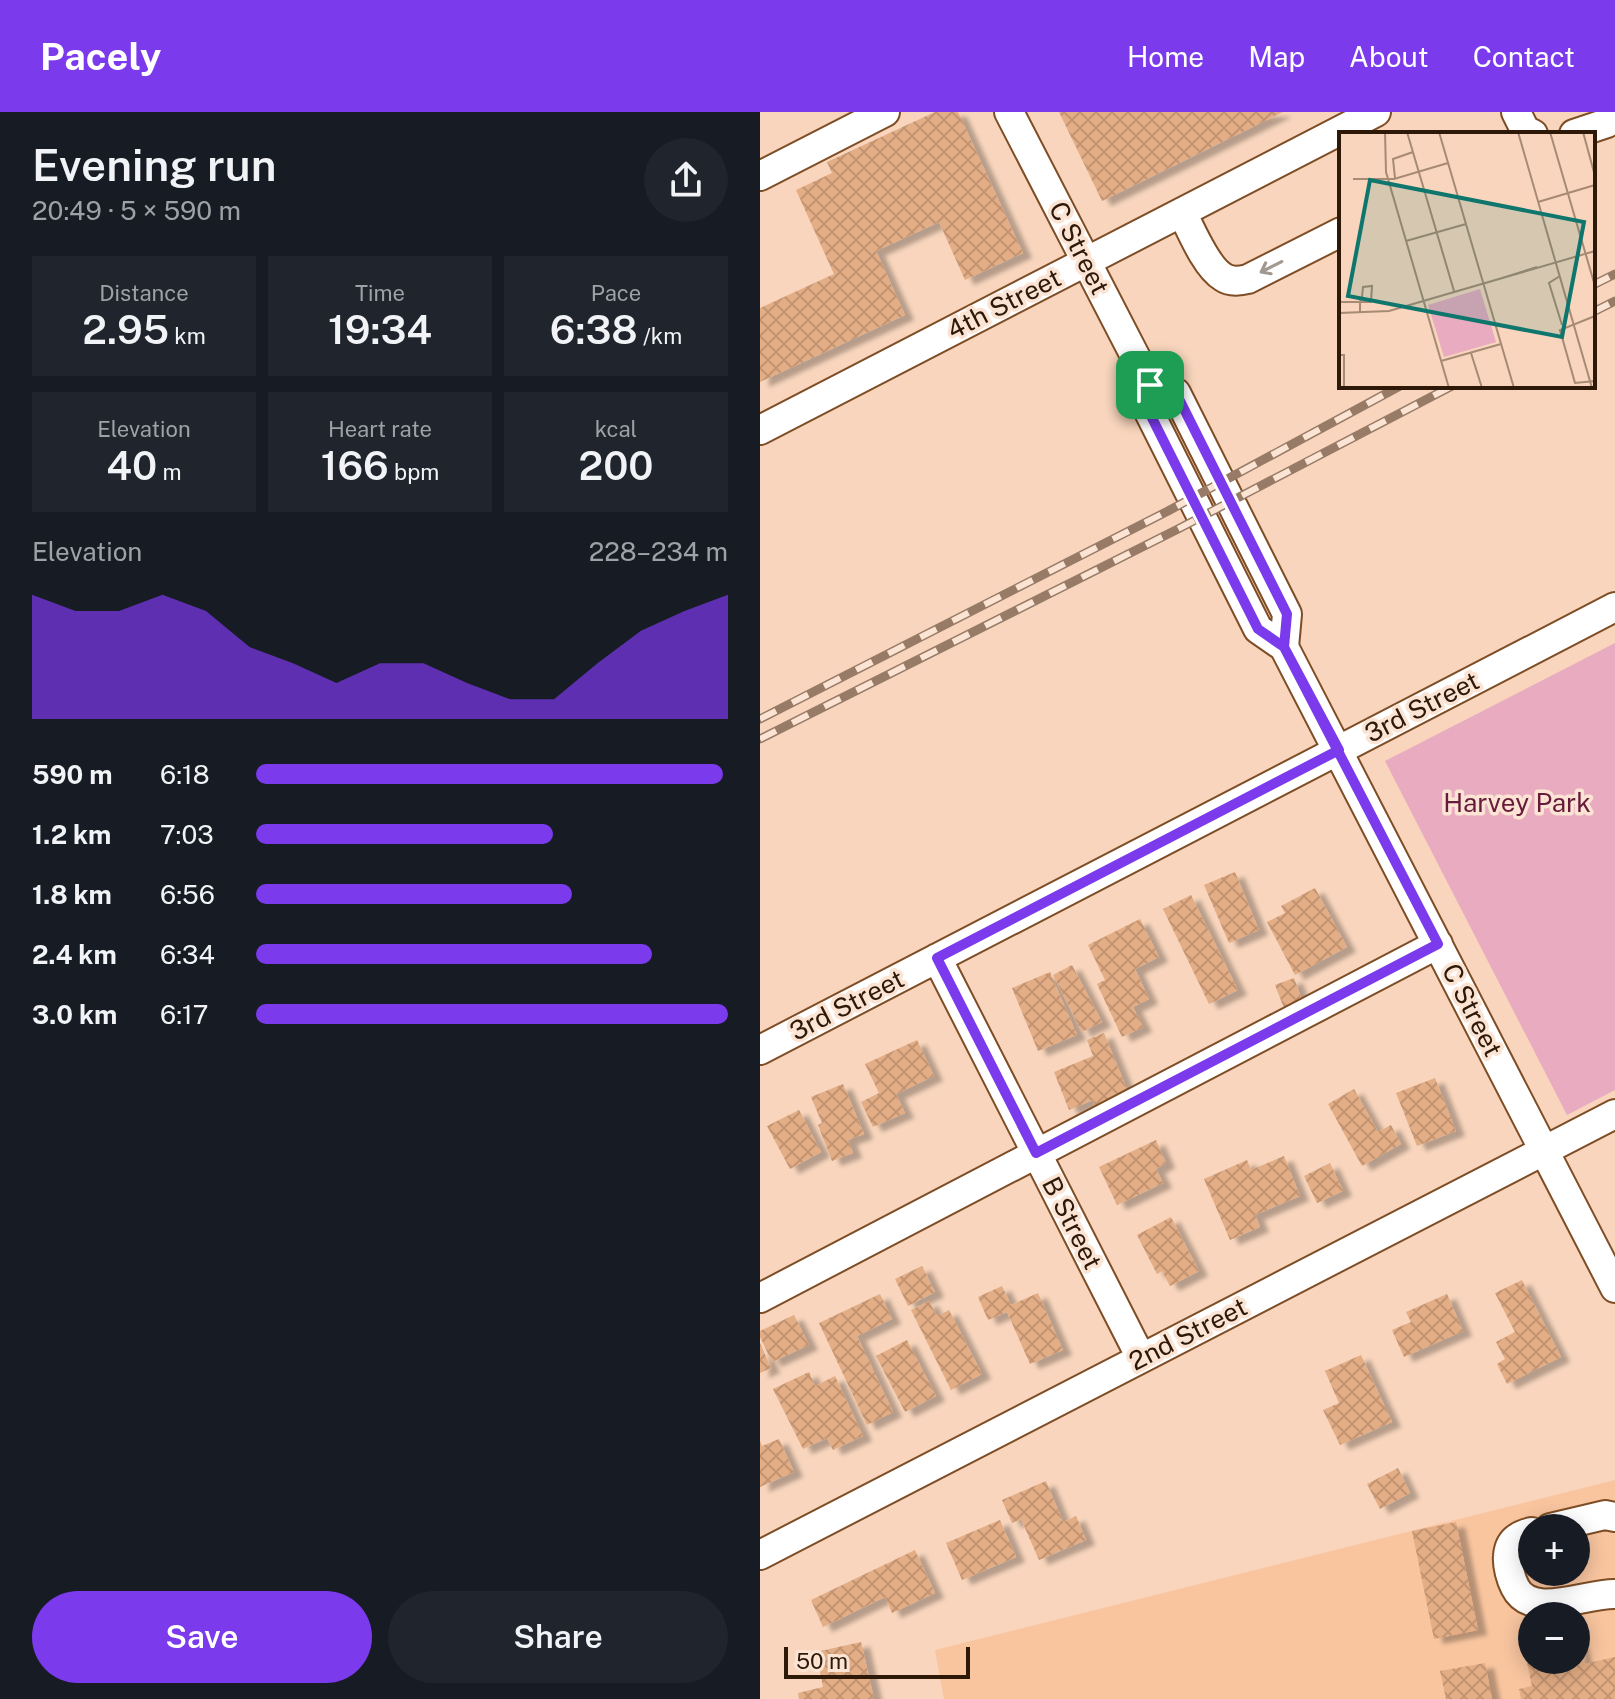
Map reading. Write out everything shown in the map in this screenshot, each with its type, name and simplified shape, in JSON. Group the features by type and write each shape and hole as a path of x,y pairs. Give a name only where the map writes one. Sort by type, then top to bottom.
{"street":[{"path":"760,176 885,112"},
{"name":"C Street","path":"1009,112 1150,385 1147,408 1258,629 1284,647 1615,1288"},
{"name":"4th Street","path":"760,430 1376,112"},
{"path":"1580,132 1607,123 1615,115"},
{"path":"1182,212 1211,264 1223,278 1237,281 1248,279 1339,233"},
{"name":"3rd Street","path":"760,1050 1615,607"},
{"path":"760,1298 1438,944"},
{"name":"B Street","path":"937,958 1141,1358"},
{"name":"2nd Street","path":"760,1555 1615,1114"},
{"path":"1590,1519 1605,1515 1615,1517"},
{"path":"1518,1537 1510,1543 1507,1559 1519,1596 1532,1603 1546,1604 1615,1594"}],"shaded area":[{"path":"1615,1480 1615,1699 944,1699 935,1650"}],"green space":[{"name":"Harvey Park","path":"1615,643 1615,1090 1567,1115 1385,761"}],"building":[{"path":"935,112 958,112 1023,253 965,280 939,222 876,251 905,315 760,382 760,308 834,274 796,190 832,173 827,162"},
{"path":"1059,112 1283,112 1102,201"},
{"path":"1235,872 1259,930 1229,943 1204,885"},
{"path":"1315,888 1347,947 1295,975 1267,922 1285,913 1281,906"},
{"path":"1191,895 1238,990 1209,1004 1163,909"},
{"path":"1140,919 1159,957 1135,969 1149,999 1133,1007 1143,1027 1122,1037 1097,984 1105,980 1088,945"},
{"path":"1072,965 1102,1022 1082,1032 1053,975"},
{"path":"1050,972 1077,1035 1038,1051 1012,988"},
{"path":"1294,978 1305,1009 1287,1016 1275,985"},
{"path":"1104,1033 1130,1097 1096,1108 1093,1100 1069,1110 1054,1072 1093,1056 1087,1040"},
{"path":"917,1040 934,1076 896,1094 905,1113 873,1127 861,1102 879,1093 865,1064"},
{"path":"1435,1078 1456,1131 1417,1146 1396,1093"},
{"path":"843,1084 864,1134 848,1140 853,1153 832,1161 811,1097"},
{"path":"1354,1089 1378,1132 1391,1125 1401,1144 1362,1166 1328,1104"},
{"path":"799,1110 821,1152 790,1169 767,1126"},
{"path":"1156,1140 1166,1163 1156,1169 1163,1183 1117,1205 1099,1167"},
{"path":"1284,1156 1300,1196 1255,1215 1260,1227 1230,1240 1204,1179 1247,1160 1251,1170"},
{"path":"1330,1163 1343,1191 1317,1203 1304,1176"},
{"path":"1171,1217 1199,1271 1170,1286 1162,1271 1157,1274 1137,1235"},
{"path":"922,1266 935,1292 908,1306 895,1279"},
{"path":"1522,1280 1561,1357 1507,1384 1497,1364 1505,1359 1496,1342 1515,1332 1495,1293"},
{"path":"1002,1286 1011,1305 1038,1293 1063,1350 1030,1364 1007,1312 988,1320 978,1297"},
{"path":"880,1294 892,1319 857,1336 893,1412 867,1425 819,1323"},
{"path":"1447,1294 1463,1331 1404,1357 1392,1330 1411,1322 1406,1312"},
{"path":"929,1301 937,1316 949,1310 982,1374 951,1390 911,1310"},
{"path":"794,1315 809,1345 772,1362 760,1331"},
{"path":"907,1340 936,1396 905,1412 876,1356"},
{"path":"760,1343 771,1368 760,1373"},
{"path":"1361,1355 1392,1422 1340,1445 1323,1410 1339,1403 1325,1371"},
{"path":"809,1372 815,1386 835,1376 863,1436 833,1450 827,1438 803,1449 773,1389"},
{"path":"779,1439 794,1472 760,1487 760,1441 762,1446"},
{"path":"1398,1468 1410,1493 1380,1509 1367,1484"},
{"path":"1046,1481 1063,1522 1076,1516 1086,1540 1039,1560 1021,1519 1012,1523 1002,1500"},
{"path":"1000,1520 1016,1557 962,1580 946,1543"},
{"path":"1456,1522 1478,1630 1434,1639 1412,1531"},
{"path":"915,1550 935,1593 892,1613 885,1597 823,1627 811,1600"},
{"path":"861,1642 874,1699 799,1699 798,1693 823,1687 816,1652"},
{"path":"1615,1657 1615,1699 1521,1699 1519,1689 1532,1686 1529,1674 1590,1674 1590,1663"},
{"path":"1485,1663 1492,1699 1446,1699 1440,1671"}],"railway":[{"path":"1595,284 1615,274"},
{"path":"1595,311 1615,301"},
{"path":"760,719 1168,511 1396,388"},
{"path":"760,739 1178,529 1448,388"}],"route":[{"path":"1150,385 1147,408 1258,629 1284,647 1339,750 937,958 1036,1153 1438,944 1339,750 1284,647 1287,614 1176,393 1150,385"}]}
